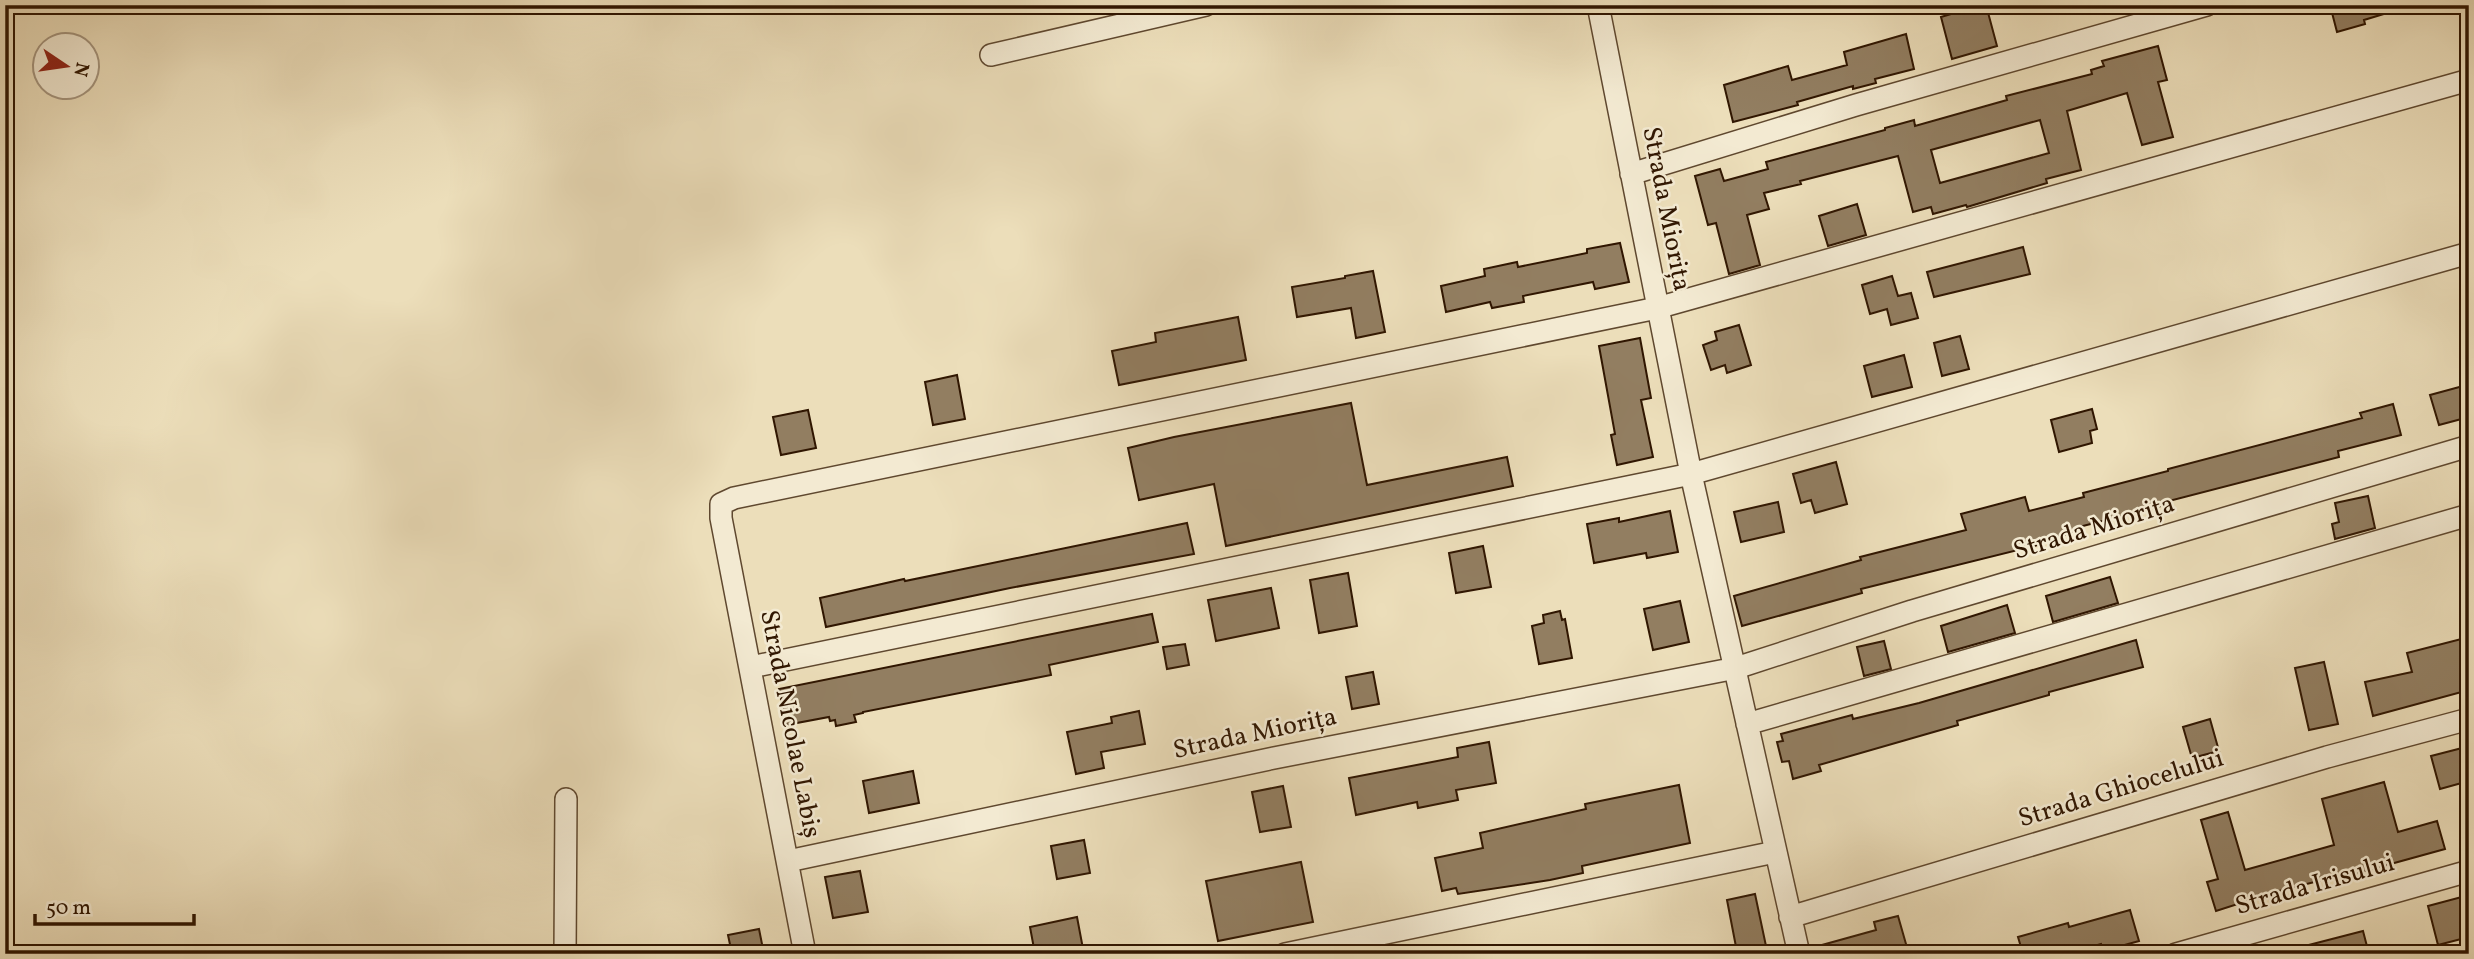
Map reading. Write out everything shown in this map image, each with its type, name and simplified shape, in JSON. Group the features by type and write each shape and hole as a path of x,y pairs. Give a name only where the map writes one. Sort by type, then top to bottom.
{"street":[{"path":"990,55 1206,5"},
{"name":"Strada Miorița","path":"1598,5 1691,474 1799,954"},
{"path":"1631,174 1856,105 2207,5"},
{"path":"1657,308 2469,80"},
{"path":"751,667 1691,474 2469,253"},
{"name":"Strada Nicolae Labiș","path":"805,954 721,518 721,505 734,498 1657,308"},
{"name":"Strada Miorița","path":"788,862 1274,758 1735,668 1925,607 2469,446"},
{"path":"1747,724 2469,515"},
{"name":"Strada Ghiocelului","path":"1790,917 2327,757 2469,719"},
{"path":"565,954 566,799"},
{"path":"1285,954 1775,852"},
{"name":"Strada Irisului","path":"2176,954 2469,871"}],"building":[{"path":"1986,5 1997,46 1952,59 1941,17"},
{"path":"2330,5 2397,5 2397,10 2364,20 2365,24 2337,32"},
{"path":"1906,34 1914,69 1875,79 1876,83 1853,89 1853,86 1797,102 1798,105 1733,122 1724,85 1788,66 1792,80 1847,65 1844,52"},
{"path":"2158,46 2167,80 2158,82 2173,137 2142,145 2127,93 2067,111 2081,170 2046,179 2047,183 1967,207 1966,205 1933,214 1931,207 1913,212 1898,156 1800,181 1801,184 1764,193 1769,209 1747,215 1760,265 1729,274 1716,223 1708,225 1695,176 1720,169 1724,181 1768,169 1766,162 1914,120 1915,126 2007,100 2006,96 2092,74 2091,70 2104,66 2102,61","holes":["2040,120 2049,153 1940,183 1931,150"]},
{"path":"1857,204 1866,235 1828,246 1819,216"},
{"path":"1620,243 1629,282 1595,289 1593,282 1523,296 1524,302 1492,308 1490,302 1446,312 1441,286 1485,276 1484,269 1517,262 1518,267 1587,253 1587,249"},
{"path":"2023,247 2030,274 1934,297 1927,272"},
{"path":"1373,271 1385,332 1356,338 1351,308 1297,317 1292,287"},
{"path":"1892,276 1898,296 1911,293 1918,318 1891,325 1887,309 1870,314 1862,285"},
{"path":"1238,317 1246,360 1119,385 1112,351 1156,342 1155,333"},
{"path":"1739,325 1751,365 1727,373 1725,365 1711,370 1703,345 1717,340 1715,332"},
{"path":"1960,336 1969,369 1942,376 1934,343"},
{"path":"1640,338 1651,398 1641,400 1653,457 1617,465 1611,435 1615,434 1599,346"},
{"path":"1904,355 1912,387 1872,397 1864,366"},
{"path":"957,375 965,419 933,425 925,382"},
{"path":"2463,386 2469,417 2439,425 2430,395"},
{"path":"1351,403 1367,485 1507,457 1513,486 1226,546 1214,484 1139,500 1128,448"},
{"path":"2393,404 2401,435 2338,451 2339,457 2165,502 2165,505 2075,528 2076,532 2037,542 2038,545 1861,589 1862,593 1742,626 1734,596 1861,560 1860,557 1966,530 1961,514 2025,497 2029,511 2084,497 2083,493 2362,418 2360,413"},
{"path":"2092,409 2097,429 2090,431 2092,443 2059,452 2051,420"},
{"path":"808,410 816,448 781,455 773,417"},
{"path":"1836,462 1847,504 1815,513 1811,500 1801,503 1793,474"},
{"path":"2368,496 2375,528 2335,539 2332,524 2339,522 2335,503"},
{"path":"1778,502 1784,532 1741,542 1734,512"},
{"path":"1670,511 1678,552 1647,558 1646,553 1594,563 1587,524 1619,518 1619,522"},
{"path":"1187,523 1194,554 1010,588 826,627 820,598"},
{"path":"1483,546 1491,587 1456,593 1449,553"},
{"path":"1348,573 1357,626 1319,633 1310,580"},
{"path":"2110,577 2118,603 2053,622 2046,596"},
{"path":"1271,588 1279,628 1216,641 1208,600"},
{"path":"1680,601 1689,642 1653,650 1644,609"},
{"path":"2007,605 2015,633 1948,652 1941,626"},
{"path":"1560,611 1562,620 1565,619 1572,658 1539,664 1532,626 1544,623 1543,615"},
{"path":"1152,614 1158,642 1049,665 1051,675 863,712 854,715 856,722 836,726 835,720 830,721 829,717 786,725 779,689"},
{"path":"2469,637 2469,690 2373,716 2365,682 2412,672 2407,653"},
{"path":"2136,640 2143,667 2049,692 2049,695 1957,721 1958,725 1819,765 1821,771 1793,779 1789,761 1782,762 1777,742 1783,741 1781,734 1852,715 1853,719 1919,703"},
{"path":"1884,641 1891,669 1864,676 1857,647"},
{"path":"1185,644 1189,665 1167,669 1163,647"},
{"path":"2324,662 2338,724 2309,730 2295,668"},
{"path":"1373,672 1379,704 1352,709 1346,677"},
{"path":"1139,711 1145,744 1101,752 1104,768 1076,774 1067,732 1112,723 1111,717"},
{"path":"2210,719 2219,751 2192,758 2183,727"},
{"path":"1489,742 1496,783 1456,790 1458,800 1418,808 1417,802 1356,815 1349,778 1458,757 1457,748"},
{"path":"2466,747 2469,781 2440,789 2431,756"},
{"path":"913,771 919,803 869,813 863,781"},
{"path":"2384,782 2398,832 2437,821 2445,849 2347,876 2346,874 2275,892 2216,911 2207,882 2218,879 2201,820 2228,812 2245,870 2334,845 2322,799"},
{"path":"1679,785 1690,843 1582,866 1583,873 1550,880 1458,894 1456,888 1442,891 1435,858 1483,848 1480,833 1586,809 1585,804"},
{"path":"1283,786 1291,827 1260,832 1252,792"},
{"path":"1084,840 1090,873 1057,879 1051,846"},
{"path":"1301,862 1313,922 1218,941 1206,881"},
{"path":"860,871 868,912 833,918 825,877"},
{"path":"1755,894 1766,946 1737,952 1727,900"},
{"path":"2469,895 2469,937 2438,945 2428,906"},
{"path":"2130,910 2139,941 2103,951 2101,944 2066,954 2023,954 2018,937 2068,923 2069,927"},
{"path":"1898,916 1908,951 1898,954 1812,954 1811,948 1876,930 1874,922"},
{"path":"1077,917 1084,954 1035,954 1030,927"},
{"path":"759,929 764,954 732,954 728,935"},
{"path":"2363,931 2369,954 2298,954 2297,948"}]}
